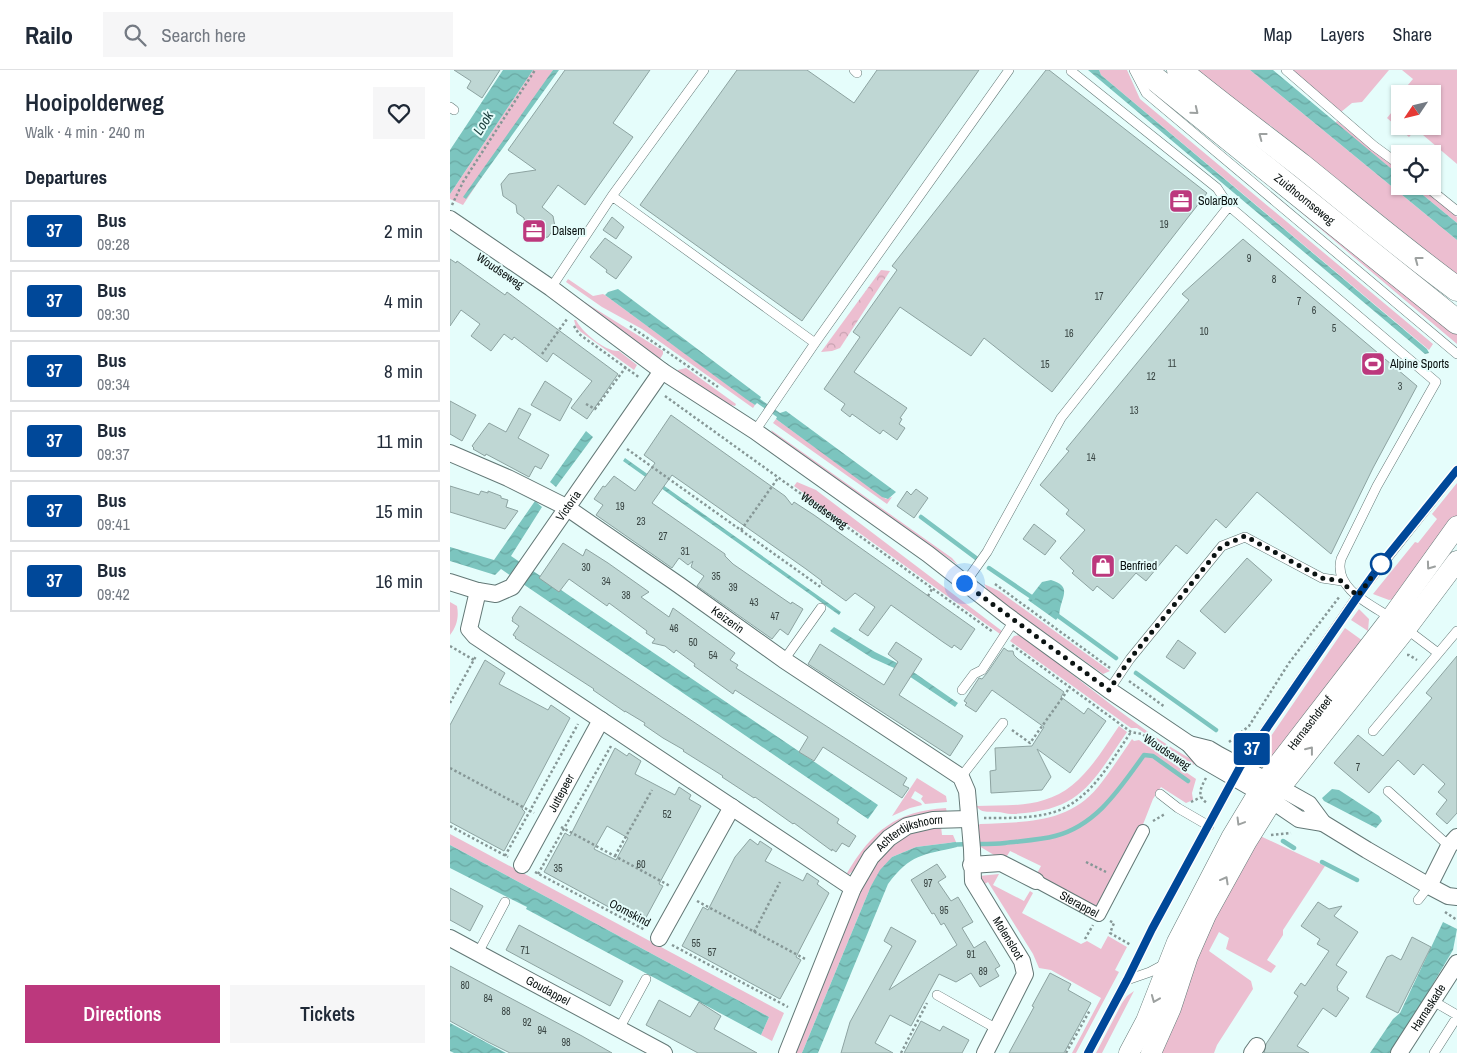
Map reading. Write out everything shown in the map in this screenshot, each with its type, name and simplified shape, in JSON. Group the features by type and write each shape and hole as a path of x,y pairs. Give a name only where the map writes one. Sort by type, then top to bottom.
{"main road":[{"name":"Zuidhoornseweg","path":"1179,70 1221,105 1301,165 1409,253 1457,289"},
{"name":"Zuidhoornseweg","path":"1145,72 1457,322"}],"street":[{"name":"Woudseweg","path":"451,212 662,371 755,431 934,559 1014,621 1109,690 1189,744 1209,748 1237,772 1269,790 1299,819 1323,823 1429,886 1448,896 1457,897"},
{"name":"Victoria","path":"450,582 478,592 496,594 512,587 662,371"},
{"name":"Keizerin","path":"450,453 508,478 566,507 784,660 961,777"},
{"name":"Harnaschdreef","path":"1399,624 1457,526"},
{"name":"Harnaschdreef","path":"1151,1053 1171,1008 1179,959 1177,942 1231,838 1399,624 1457,561"},
{"path":"478,592 469,630 483,642 853,888"},
{"name":"Juttepeer","path":"522,865 601,720"},
{"path":"961,777 967,791 969,825"},
{"name":"Harnaschdreef","path":"1129,1053 1179,959 1254,829 1269,790"},
{"path":"659,938 732,807"},
{"name":"Achterdijkshoorn","path":"786,1053 853,888 871,857 890,838 906,826 933,820 969,825"},
{"name":"Molensloot","path":"969,825 973,881 1022,961 1025,974 985,1053"},
{"name":"Sterappel","path":"972,857 1001,863 1099,915 1143,831"},
{"path":"1429,886 1453,842"},
{"name":"Goudappel","path":"450,938 664,1053"},
{"name":"Harnaskade","path":"1400,1053 1457,963"}],"lane":[{"path":"550,288 612,196 704,70"},
{"path":"755,431 1009,70"},
{"path":"1071,70 1217,188 1229,206 1436,382 1377,486 1339,567 1345,584 1358,596 1438,653"},
{"path":"1286,70 1391,158"},
{"path":"1145,72 1163,106"},
{"name":"Zuidhoornseweg","path":"1145,72 1146,93 1457,354"},
{"path":"1437,195 1457,211"},
{"path":"612,196 815,344"},
{"path":"964,583 987,552 1061,418 1229,206"},
{"path":"1088,1053 1152,929 1237,772 1358,596 1457,470"},
{"path":"1109,690 1130,659 1222,546 1245,536 1322,578 1345,584"},
{"path":"784,660 821,608"},
{"path":"962,690 974,674 982,670 1014,621"},
{"path":"1373,731 1457,631"},
{"path":"961,777 1003,723"},
{"path":"1388,791 1453,842"},
{"path":"1160,794 1178,808 1209,826"},
{"path":"1418,900 1429,886"},
{"path":"478,953 505,902"},
{"path":"1127,980 1179,959"},
{"path":"619,1029 646,979"},
{"path":"937,995 997,1028"},
{"path":"1433,1001 1457,1016 1434,1053"}],"path":[{"path":"451,212 463,182 535,70"},
{"path":"542,354 568,318"},
{"name":"Woudseweg","path":"574,326 579,334 1131,732 1142,734 1182,761"},
{"path":"586,404 595,409 626,367"},
{"path":"614,439 822,588"},
{"path":"741,530 778,478"},
{"path":"1225,744 1249,726 1289,663 1345,584"},
{"path":"928,596 932,589"},
{"path":"450,703 483,642"},
{"path":"450,646 474,660"},
{"path":"1003,723 1030,743 1070,687"},
{"path":"505,856 586,710"},
{"path":"538,874 618,731"},
{"path":"969,825 1061,810 1084,796 1095,784 1131,732"},
{"path":"450,768 821,968"},
{"path":"615,856 652,790"},
{"name":"Oomskind","path":"450,826 802,1015"},
{"path":"1254,829 1265,835 1296,832"},
{"path":"1086,862 1118,879"},
{"path":"754,932 780,882"},
{"path":"1099,915 1114,923 1110,934 1133,946"},
{"path":"900,1053 932,995 937,995"},
{"path":"1066,1053 1090,1010"}],"green space":[{"path":"533,70 553,70 463,205 450,199 450,194"},
{"path":"1099,70 1127,70 1140,99 1433,344 1429,350 1101,75"},
{"path":"1186,70 1250,70 1391,186 1391,195 1402,195 1457,240 1457,275 1271,126"},
{"path":"1292,70 1389,70 1362,102 1352,103 1341,112"},
{"path":"1402,70 1457,70 1457,164 1441,150 1441,145 1435,145 1423,135 1441,135 1441,85 1408,85 1413,79"},
{"path":"1187,108 1457,334 1457,344 1183,113"},
{"path":"1391,113 1391,121 1387,118"},
{"path":"1337,121 1391,164 1391,169 1335,123"},
{"path":"1423,195 1431,195 1457,217 1457,223"},
{"path":"881,270 890,271 840,348 821,352"},
{"path":"568,279 593,296 605,295 755,405 753,408 642,329 602,307 566,282"},
{"path":"570,293 663,351 660,359 569,295"},
{"path":"574,320 601,345 619,351 637,365 634,370 581,332 576,327"},
{"path":"686,368 736,404 735,406 721,402 678,371"},
{"path":"776,419 886,499 892,497 887,504 773,423"},
{"path":"771,430 952,558 958,565 773,434"},
{"path":"797,482 816,490 1002,631 1000,634 794,486"},
{"path":"1457,483 1457,516 1398,598 1389,600 1373,594 1415,542 1418,543 1437,519 1432,514"},
{"path":"984,584 999,591 1110,671 1103,674 989,593"},
{"path":"450,602 457,606 458,614 456,625 450,635"},
{"path":"1359,609 1369,619 1368,631 1351,620"},
{"path":"1345,628 1363,641 1274,756 1254,761"},
{"path":"1020,635 1150,733 1196,762 1193,765 1137,728 1131,728 1010,641 1014,636"},
{"path":"1119,726 1127,732 1093,780 1069,800 1054,807 1035,812 1012,814 983,811 976,806 1028,804 1057,795 1078,780 1088,770"},
{"path":"1132,739 1134,741 1139,740 1196,779 1192,793 1193,800 1186,803 1161,787 1153,799 1142,827 1097,910 1035,877 1041,866 1010,851 1004,861 979,846 976,827 980,824 1044,819 1073,808 1086,799 1098,787"},
{"path":"917,778 946,796 947,802 925,804 921,799 923,796 915,791 911,798 922,805 892,816"},
{"path":"946,808 947,813 867,850 853,871 848,875 847,873 856,858 876,835 887,826 913,814"},
{"path":"941,826 942,835 953,835 956,842 916,847 892,857 871,886 802,1053 792,1053 864,879 882,853 910,834"},
{"path":"450,834 784,1013 772,1041 761,1035 769,1017 450,845"},
{"path":"1258,835 1325,866 1283,930 1283,935 1267,960 1276,966 1271,973 1226,949 1229,938 1219,932 1209,951 1251,981 1253,989 1217,1045 1214,1053 1157,1053 1197,949"},
{"path":"999,874 993,885 1024,901 1030,891 1033,893 1022,913 1081,944 1087,941 1101,949 1108,936 1127,947 1115,970 1119,972 1076,1053 1072,1053 1101,998 1051,970 1039,968 1033,954 988,882 983,885 979,876"},
{"path":"1134,991 1102,1053 1096,1053 1122,1003"}],"water":[{"name":"Look","path":"503,70 533,70 450,194 450,150"},
{"path":"553,70 559,70 466,199 463,197"},
{"path":"1088,70 1099,70 1101,75 1427,349 1429,353 1425,354"},
{"path":"1250,70 1273,70 1391,168 1391,186"},
{"path":"1402,195 1423,195 1457,223 1457,240"},
{"path":"618,289 761,397 760,399 780,413 786,411 896,492 888,499 882,497 776,419 777,417 757,403 755,405 746,399 605,295"},
{"path":"586,431 593,437 556,487 550,482"},
{"path":"625,458 841,612 839,615 623,461"},
{"path":"535,501 542,507 511,556 878,805 868,819 501,569 495,575 450,561 450,547 494,560"},
{"path":"1051,580 1061,585 1064,592 1059,615 1056,620 1028,600 1042,582"},
{"path":"834,627 875,652 909,669 958,703 955,707 903,672 872,658 830,631"},
{"path":"1332,789 1339,790 1379,816 1382,821 1376,828 1324,801 1322,798"},
{"path":"956,842 957,847 926,854 911,861 888,884 818,1053 802,1053 871,886 880,870 892,857 916,847"},
{"path":"450,845 769,1017 761,1035 526,909 527,907 450,868"},
{"path":"1443,922 1457,929 1453,950 1392,1053 1370,1053 1393,1019 1400,1013"},
{"path":"450,1023 506,1053 454,1053 450,1051"}],"building":[{"path":"454,70 500,70 482,98 467,88 471,81"},
{"path":"565,70 650,70 613,123 633,137 585,205 558,185 542,207 553,216 555,227 548,237 536,239 526,232 524,218 517,213 516,205 503,196 501,184 509,174 536,170 508,150"},
{"path":"737,70 807,70 854,103 877,70 979,70 802,321 640,205"},
{"path":"1046,70 1049,70 1207,193 1052,392 984,338 971,356 900,307 854,372 907,408 900,418 902,419 899,424 905,428 897,440 883,430 880,434 852,414 850,417 841,410 845,404 824,389 860,337 853,332 897,270 892,266"},
{"path":"612,217 624,227 616,239 603,230"},
{"path":"605,238 632,257 616,279 590,257"},
{"path":"1243,239 1417,386 1373,468 1331,554 1257,492 1226,528 1216,519 1187,554 1176,545 1146,581 1136,573 1113,599 1097,586 1093,591 1072,573 1074,571 1060,558 1085,530 1066,514 1069,510 1040,485 1069,451 1066,449 1189,300 1182,294"},
{"path":"450,259 456,263 457,261 505,295 507,292 618,374 587,419 571,408 592,381 553,353 547,362 514,337 512,340 504,334 491,351 471,336 480,324 461,310 450,326"},
{"path":"545,381 572,399 560,421 531,405"},
{"path":"450,401 476,415 462,441 450,434"},
{"path":"519,408 531,414 518,438 549,455 541,469 535,466 529,477 486,454 485,456 473,449 472,446 489,423 506,432"},
{"path":"671,415 785,496 792,505 794,502 814,515 975,629 961,650 954,645 952,648 891,605 868,636 859,630 875,607 855,593 846,601 821,583 822,581 806,569 672,475 652,503 725,554 733,564 791,604 792,602 803,609 788,635 780,629 772,639 697,586 704,576 691,567 693,561 688,565 679,558 672,568 596,515 603,505 594,499 603,486 605,487 614,476 635,491 655,463 644,455"},
{"path":"450,486 479,495 481,491 488,493 488,491 508,500 506,507 518,511 505,529 450,512"},
{"path":"916,489 928,498 914,518 897,506 907,491 911,495"},
{"path":"1034,524 1056,541 1045,555 1023,539"},
{"path":"563,543 583,556 586,549 608,563 649,592 641,597 669,617 673,608 735,653 730,660 738,665 736,668 907,778 903,785 909,788 902,798 823,747 814,761 799,752 808,737 735,690 733,694 694,666 695,664 676,650 674,653 665,646 652,643 655,639 646,633 647,631 609,603 607,606 569,579 559,592 539,578"},
{"path":"1247,558 1272,580 1225,633 1200,611"},
{"path":"520,606 839,819 837,823 856,836 849,847 842,843 836,852 832,849 832,851 794,823 663,738 644,725 645,723 625,712 594,689 515,638 513,635 519,626 512,621 512,618"},
{"path":"1178,640 1196,653 1184,669 1166,657"},
{"path":"896,642 922,659 899,695 963,736 950,756 808,664 820,644 884,685 898,662 888,654"},
{"path":"1004,648 1008,651 1013,651 1018,659 1064,692 1061,697 1084,714 1088,708 1106,721 1070,773 1037,749 1051,777 1042,790 991,793 990,771 996,770 995,748 1032,746 1044,727 992,690 976,712 965,705 967,703 964,701 979,678 982,679 987,673"},
{"path":"1457,656 1457,813 1447,824 1436,814 1447,800 1438,792 1445,784 1423,764 1414,775 1398,760 1369,793 1334,763 1358,735 1383,756 1432,698 1426,693"},
{"path":"485,660 505,673 499,684 548,710 551,705 570,718 522,809 525,812 504,851 450,822 450,725"},
{"path":"615,748 627,756 629,753 641,761 635,774 675,795 679,787 691,795 689,799 701,806 659,884 663,886 642,925 544,872 565,833 570,836","holes":["607,826 628,838 616,860 594,849"]},
{"path":"750,839 758,845 760,841 772,849 765,861 803,881 807,873 819,881 817,884 829,893 796,957 801,960 780,999 682,946 703,907 708,910 735,857"},
{"path":"937,864 946,877 938,882 951,901 958,897 973,922 962,928 974,948 985,941 1000,966 995,969 999,976 980,987 971,973 956,982 939,974 911,1026 890,1015 875,1043 893,1053 841,1053 850,1022 892,946 884,941 891,927 916,941 889,990 957,945 944,923 941,925 934,913 932,914 911,880"},
{"path":"450,888 483,906 470,931 450,920"},
{"path":"1318,902 1329,909 1342,906 1334,916 1358,932 1336,965 1347,972 1337,990 1349,998 1336,1017 1323,1008 1297,1046 1309,1053 1264,1053 1266,1044 1298,996 1294,993 1301,983 1305,986 1329,951 1317,944 1320,939 1301,926"},
{"path":"519,925 623,981 610,1006 506,950"},
{"path":"1412,937 1431,947 1398,1013 1366,997 1387,957 1392,955 1401,960"},
{"path":"450,966 612,1053 510,1053 488,1042 450,1021"},
{"path":"1050,973 1071,984 1068,990 1091,1003 1064,1053 1009,1053 1034,1007 1032,1006"},
{"path":"659,1000 690,1017 699,1002 721,1016 714,1029 757,1053 698,1053 646,1025"},
{"path":"921,1021 940,1031 943,1026 969,1040 962,1053 904,1053"}],"waterway":[{"path":"921,517 976,558"},
{"path":"989,568 1033,598"},
{"path":"1054,613 1116,658"},
{"path":"1136,673 1216,730"},
{"path":"952,845 999,844 1055,836 1070,831 1106,804 1144,755 1153,756 1188,781"},
{"path":"1283,841 1294,848"},
{"path":"1322,862 1357,880"}],"bus line":[{"name":"37","path":"1088,1053 1152,929 1240,767 1381,564 1457,470"}],"place":[{"name":"SolarBox","path":"1181,201"},
{"name":"Dalsem","path":"534,231"},
{"name":"Alpine Sports","path":"1373,364"},
{"name":"Benfried","path":"1103,566"}],"route":[{"path":"964,583 1109,690 1130,659 1222,546 1245,536 1322,578 1342,581 1358,596 1381,564"}]}
